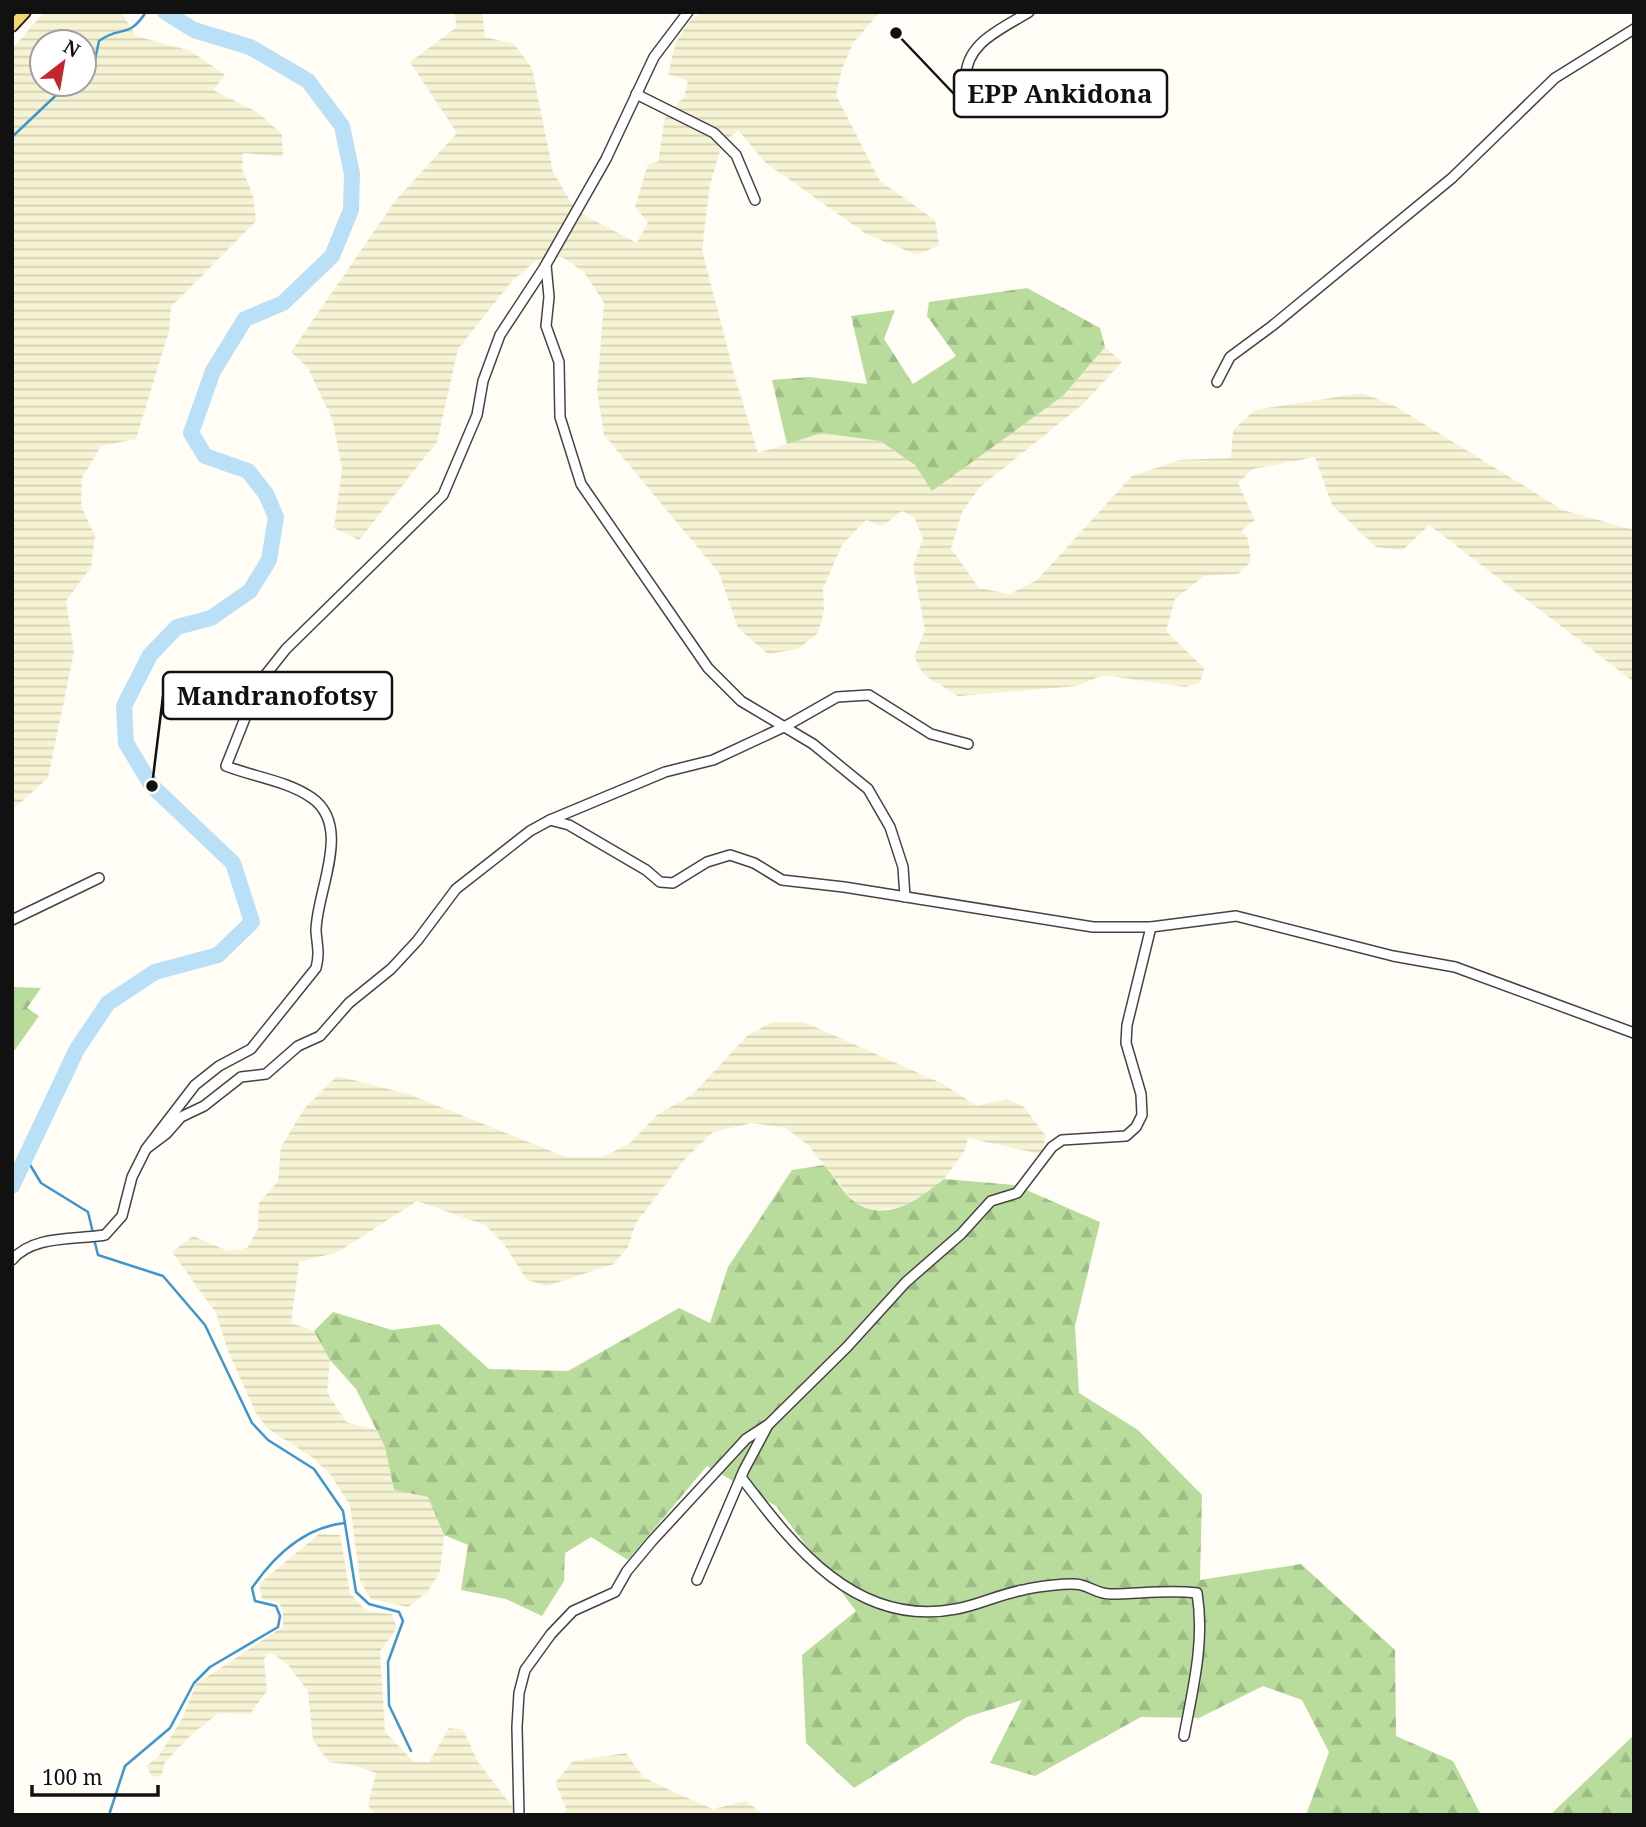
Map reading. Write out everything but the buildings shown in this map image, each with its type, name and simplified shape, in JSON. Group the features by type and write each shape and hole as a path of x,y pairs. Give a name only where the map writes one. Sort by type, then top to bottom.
{"main road":[{"path":"12,26 25,12"}],"street":[{"path":"12,1260 22,1248 44,1242 105,1235 122,1216 132,1177 146,1149 195,1085 219,1066 251,1049 316,968 320,952 316,931 332,836 324,808 311,797 290,788 226,766 259,682 286,649 443,495 477,415 483,381 500,335 546,265 606,159 654,57 688,12"},
{"path":"966,80 967,64 982,41 1029,12"},
{"path":"1217,382 1230,357 1272,326 1452,178 1555,78 1634,29"},
{"path":"636,94 722,140 736,155 755,200"},
{"path":"546,265 549,297 546,326 559,362 560,417 581,484 708,668 741,701 786,726 868,789 890,827 903,867 905,897"},
{"path":"146,1149 166,1134 181,1117 204,1106 241,1077 266,1074 298,1046 320,1035 349,1003 391,969 417,941 456,889 530,831 550,820 665,772 713,760 786,726 837,697 869,695 931,734 968,744"},
{"path":"550,820 569,825 646,870 660,883 673,883 707,862 730,855 754,863 782,880 1093,928 1151,928 1237,916 1392,956 1455,967 1634,1033"},
{"path":"12,920 99,878"},
{"path":"519,1815 519,1693 525,1670 538,1648 573,1611 615,1592 626,1571 746,1439 769,1424 847,1348 906,1282 961,1234 990,1201 1017,1193 1052,1147 1062,1140 1126,1136 1136,1127 1142,1115 1141,1094 1126,1043 1126,1025 1151,928"},
{"path":"697,1580 741,1478 769,1424"},
{"path":"741,1478 790,1542 846,1588 889,1606 925,1611 954,1610 1023,1590 1081,1585 1097,1594 1166,1590 1196,1593 1201,1618 1198,1663 1184,1735"}],"shaded area":[{"path":"44,12 121,12 136,36 191,51 225,75 213,90 257,112 282,134 283,157 243,153 242,169 253,195 256,221 171,307 169,331 136,439 101,446 82,478 81,506 95,536 91,567 66,601 74,652 48,778 12,810 12,49 28,30 28,98 98,98 98,28 30,28"},
{"path":"454,12 482,12 485,37 514,44 532,68 553,172 576,211 637,243 648,222 635,207 648,164 658,162 665,117 684,97 688,81 668,74 676,42 689,22 701,12 880,12 853,43 842,69 836,95 880,181 935,220 939,245 917,255 866,234 766,163 738,130 722,144 710,185 702,250 758,453 821,433 880,441 915,465 932,490 1063,396 1105,347 1122,362 1082,405 980,487 962,512 951,548 979,588 1010,594 1037,580 1132,476 1180,460 1231,458 1233,430 1255,410 1362,393 1395,406 1563,510 1634,530 1634,682 1429,525 1403,550 1376,547 1332,505 1315,457 1253,469 1238,483 1255,520 1241,531 1248,538 1251,562 1238,574 1204,576 1175,599 1166,631 1204,668 1200,683 1185,687 1103,675 1077,686 958,696 924,675 914,657 925,630 913,566 923,539 914,517 902,511 882,526 866,520 842,545 823,589 824,611 818,633 798,649 768,654 738,628 719,573 604,435 597,390 604,303 584,272 562,257 537,260 512,281 458,349 437,442 359,540 334,528 342,469 333,421 308,368 291,352 395,201 457,133 410,62 457,27"},
{"path":"772,1022 804,1022 943,1084 977,1106 1007,1099 1024,1107 1046,1136 1041,1154 968,1138 964,1152 944,1179 908,1207 874,1210 854,1202 808,1145 786,1128 752,1123 713,1132 685,1159 636,1223 628,1247 614,1264 546,1286 527,1280 504,1244 485,1225 417,1201 338,1252 299,1262 291,1323 314,1331 330,1360 327,1392 346,1422 376,1430 385,1447 394,1490 428,1497 444,1535 440,1573 427,1592 408,1607 371,1599 360,1581 350,1505 330,1474 312,1457 267,1428 257,1415 228,1351 216,1313 172,1252 193,1236 228,1251 247,1248 258,1229 259,1203 278,1181 281,1147 304,1109 337,1076 408,1094 566,1157 603,1157 630,1143 658,1114 692,1095 747,1036"},
{"path":"319,1534 340,1535 350,1593 366,1611 392,1614 397,1628 380,1651 385,1732 414,1762 429,1762 449,1728 463,1730 478,1762 515,1810 512,1815 375,1815 368,1805 376,1773 353,1765 329,1762 313,1740 308,1691 288,1665 270,1652 264,1659 267,1691 250,1714 219,1713 192,1734 165,1762 161,1777 152,1776 146,1766 158,1757 182,1719 196,1684 283,1627 283,1610 278,1602 262,1599 259,1584"},
{"path":"626,1753 643,1777 674,1792 713,1809 746,1801 764,1815 559,1815 567,1810 555,1783 573,1761"}],"green space":[{"path":"1027,288 1100,328 1105,347 1063,396 932,491 915,465 880,441 821,433 787,444 772,380 809,377 867,384 851,316 895,310 884,339 913,384 956,356 927,316 929,302"},
{"path":"12,987 41,988 27,1008 39,1016 12,1054"},
{"path":"824,1165 852,1200 868,1209 903,1206 944,1179 1015,1185 1100,1222 1075,1326 1079,1393 1138,1430 1202,1495 1200,1580 1301,1564 1395,1650 1396,1736 1453,1761 1481,1815 1306,1815 1329,1752 1302,1700 1263,1686 1199,1718 1141,1717 1035,1776 990,1763 1022,1700 967,1717 854,1788 806,1743 802,1655 856,1611 776,1506 707,1466 628,1560 591,1537 565,1553 564,1581 542,1616 506,1599 461,1590 468,1545 444,1535 428,1497 394,1490 385,1447 356,1389 330,1360 314,1331 333,1312 392,1330 439,1324 489,1369 568,1371 679,1308 710,1323 728,1267 792,1170"},
{"path":"1634,1735 1634,1815 1550,1815"}],"waterway":[{"path":"98,46 99,41 106,36 134,26 146,12"},
{"path":"12,1186 77,1049 108,1003 155,972 218,955 252,922 233,863 152,786 126,743 124,706 150,655 177,627 211,618 250,591 269,560 276,517 266,494 248,471 205,456 191,433 213,371 245,319 283,303 332,256 351,210 352,174 342,126 308,81 250,47 194,30 165,12"},
{"path":"12,137 53,98"},
{"path":"26,1158 41,1183 88,1212 93,1233"},
{"path":"94,1239 98,1255 163,1276 205,1325 252,1423 268,1440 314,1469 343,1511 356,1592 369,1604 399,1612 403,1621 388,1662 389,1705 411,1751"},
{"path":"109,1815 125,1766 170,1728 194,1683 210,1667 278,1627 280,1616 276,1606 255,1601 252,1588 261,1576 280,1554 303,1537 316,1530 345,1523"}],"place":[{"name":"EPP Ankidona","path":"896,33"},
{"name":"Mandranofotsy","path":"152,786"}]}
